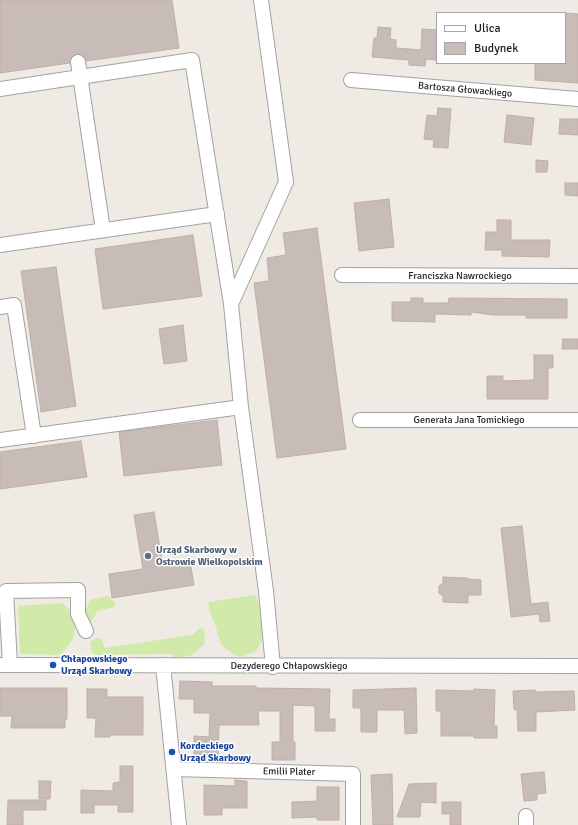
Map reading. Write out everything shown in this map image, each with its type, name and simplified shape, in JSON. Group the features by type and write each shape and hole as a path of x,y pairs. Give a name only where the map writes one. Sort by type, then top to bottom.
{"street":[{"path":"231,304 286,182 261,0"},
{"path":"0,89 81,78 192,60 231,304 241,407 266,592 273,667"},
{"path":"78,62 103,230"},
{"name":"Bartosza Głowackiego","path":"351,80 578,100"},
{"path":"0,245 217,214"},
{"name":"Franciszka Nawrockiego","path":"342,275 578,276"},
{"path":"0,307 14,305 34,436"},
{"path":"0,440 241,407"},
{"name":"Generała Jana Tomickiego","path":"360,420 578,420"},
{"path":"5,665 6,590 78,590 78,614 86,631"},
{"name":"Dezyderego Chłapowskiego","path":"5,665 273,667 578,666"},
{"path":"163,665 179,825"},
{"name":"Emilii Plater","path":"174,769 352,774 353,825"}],"green space":[{"path":"256,595 262,615 264,634 256,651 241,657 234,655 221,645 208,602"},
{"path":"108,596 115,603 115,607 97,611 91,623 86,621 84,614 90,600"},
{"path":"62,603 72,612 75,620 73,639 65,650 59,655 20,654 18,606"},
{"path":"200,628 204,629 204,645 190,656 173,658 173,654 96,655 92,653 90,642 97,638 102,639 104,648 192,635"}],"building":[{"path":"0,0 172,0 179,48 86,61 85,57 81,54 76,54 70,59 70,63 0,73"},
{"path":"566,13 578,14 578,83 535,80 535,64 566,64"},
{"path":"378,27 391,28 390,39 396,40 396,48 421,50 422,29 436,30 436,60 426,59 425,66 409,65 409,60 372,57 374,38 377,38"},
{"path":"438,108 451,109 448,148 433,147 434,140 424,139 427,115 437,116"},
{"path":"507,115 534,118 531,145 504,142"},
{"path":"560,119 578,119 578,135 559,134"},
{"path":"536,160 548,161 547,172 536,172"},
{"path":"565,183 578,183 578,196 565,195"},
{"path":"389,199 394,247 359,251 354,203"},
{"path":"497,220 511,220 511,240 550,240 549,257 502,256 502,250 485,250 486,232 497,232"},
{"path":"317,228 346,449 277,458 254,283 269,281 267,258 286,255 283,233"},
{"path":"193,235 202,296 103,309 95,249"},
{"path":"56,267 76,406 41,412 21,271"},
{"path":"411,298 423,298 423,303 448,303 449,298 567,299 567,318 526,318 526,315 493,315 471,312 471,315 435,314 435,322 392,321 392,302 411,302"},
{"path":"183,325 187,361 164,364 159,329"},
{"path":"563,339 578,339 578,349 562,349"},
{"path":"534,355 553,355 553,368 548,368 548,399 487,399 487,376 503,376 503,381 534,380"},
{"path":"217,420 222,465 124,476 119,432"},
{"path":"81,441 87,477 0,489 0,452"},
{"name":"Urząd Skarbowy w Ostrowie Wielkopolskim","path":"154,512 163,566 190,561 194,585 112,598 109,574 143,569 134,515"},
{"path":"522,526 531,604 548,602 550,621 540,622 539,614 511,617 501,528"},
{"path":"443,577 481,580 481,595 468,595 468,603 443,602 443,596 439,593 439,586 443,583"},
{"path":"180,681 212,682 212,686 330,689 329,719 335,719 335,731 315,731 315,706 293,705 293,742 295,742 295,760 272,760 272,742 280,742 280,711 258,711 259,725 219,725 218,761 194,761 194,736 209,737 210,713 194,713 194,699 179,699"},
{"path":"0,688 67,688 67,719 65,719 65,728 11,728 12,716 0,716"},
{"path":"416,688 417,733 405,734 404,710 377,710 377,732 361,732 361,708 353,708 353,690"},
{"path":"87,689 107,689 107,697 143,697 143,735 110,735 110,737 95,737 96,718 87,718"},
{"path":"474,689 495,690 494,726 497,726 497,738 441,736 441,711 436,711 436,690 474,691"},
{"path":"535,690 535,692 574,691 575,710 536,712 536,731 518,731 517,709 514,710 513,691"},
{"path":"120,766 133,766 133,812 118,812 118,805 94,805 94,813 81,813 81,790 113,791 113,783 120,782"},
{"path":"544,772 546,793 537,794 537,800 524,801 521,774"},
{"path":"392,774 393,825 373,825 371,775"},
{"path":"235,780 247,781 247,808 222,808 222,815 204,815 204,785 235,786"},
{"path":"39,781 51,781 50,799 39,799"},
{"path":"436,783 436,803 421,802 420,817 397,817 409,784"},
{"path":"317,787 339,787 339,820 317,820 317,817 292,818 292,802 317,801"},
{"path":"8,800 46,800 46,810 23,810 23,825 7,825"},
{"path":"442,802 461,802 461,825 450,825 450,814 442,814"}],"place":[{"name":"Urząd Skarbowy w Ostrowie Wielkopolskim","path":"148,556"},
{"name":"Chłapowskiego Urząd Skarbowy","path":"53,665"},
{"name":"Kordeckiego Urząd Skarbowy","path":"172,752"}]}
